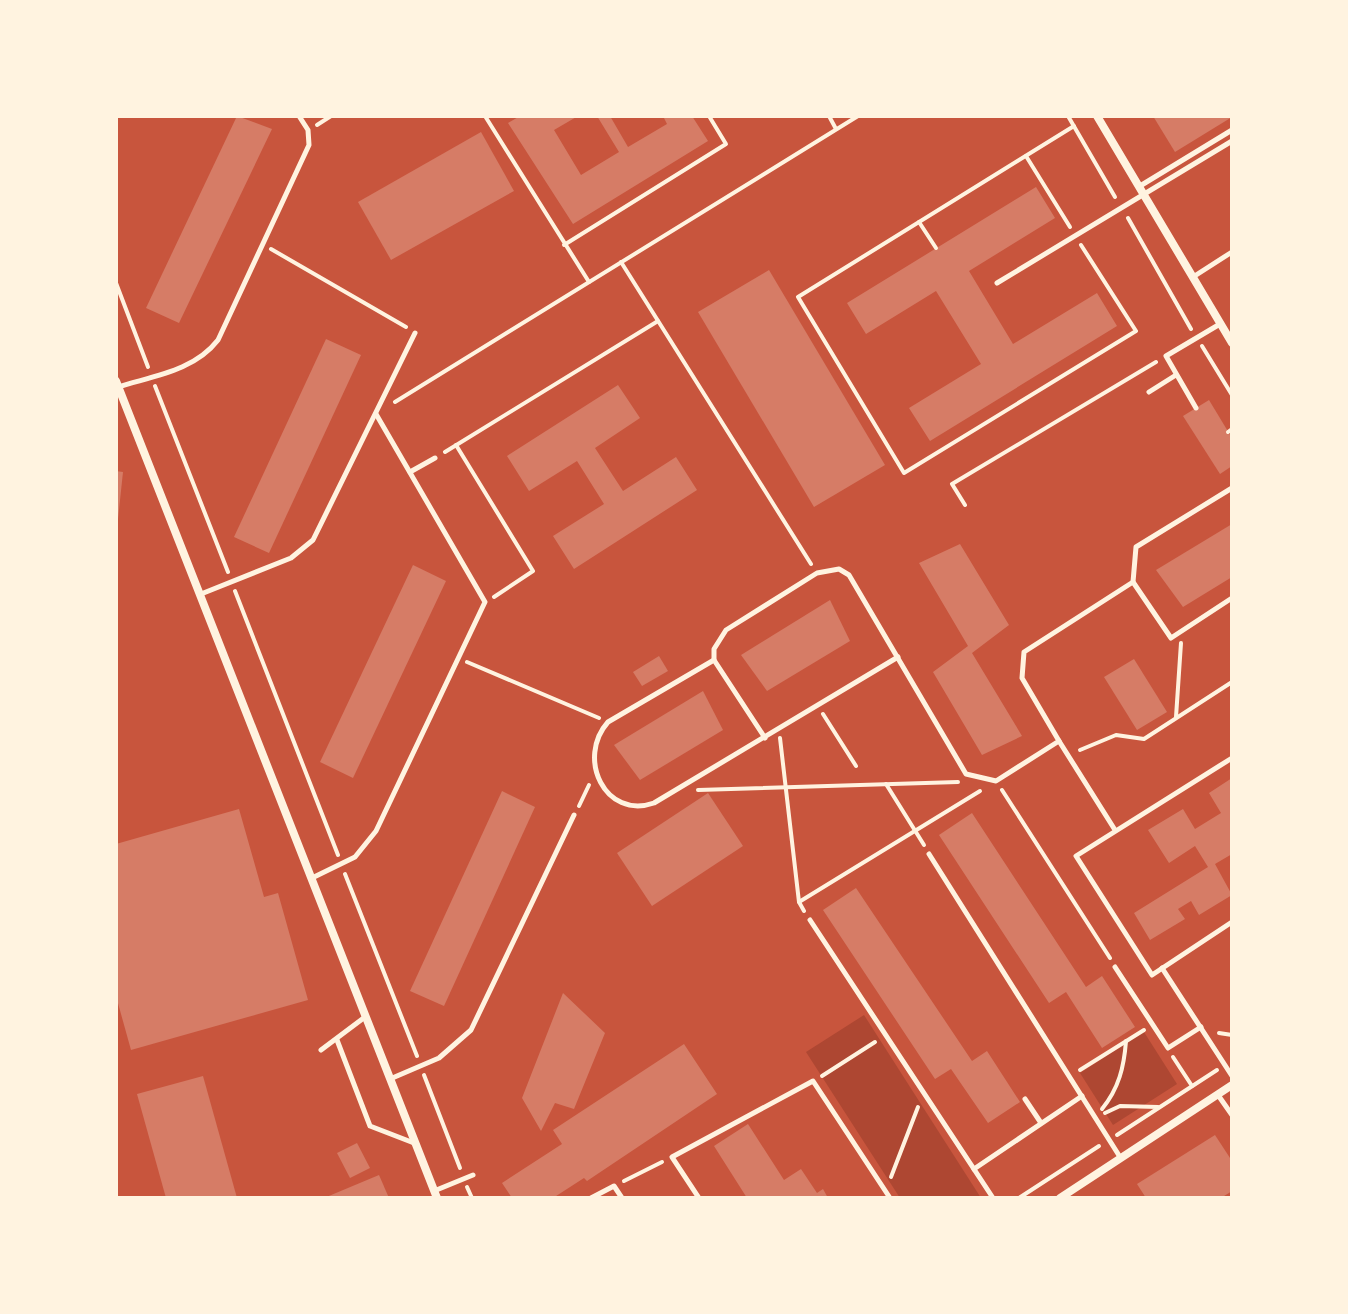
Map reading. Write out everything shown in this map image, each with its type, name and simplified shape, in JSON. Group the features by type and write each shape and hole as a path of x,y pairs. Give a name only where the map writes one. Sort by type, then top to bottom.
{"street":[{"path":"1097,116 1232,343"},
{"path":"117,384 436,1194"},
{"path":"1060,1198 1232,1085"}],"lane":[{"path":"117,384 186,366 208,352 218,340 309,145 308,130 299,116"},
{"path":"997,283 1122,208 1141,191 1232,130"},
{"path":"1141,191 1232,141"},
{"path":"1193,277 1232,252"},
{"path":"1196,408 1166,356 1221,323"},
{"path":"201,594 291,558 313,540 415,333"},
{"path":"1149,392 1176,375"},
{"path":"312,878 366,847 485,602 376,414"},
{"path":"410,472 435,458"},
{"path":"1232,488 1136,547 1133,582 1171,638 1232,598"},
{"path":"765,738 714,660 714,649 726,630 817,573 839,569 849,575 966,774 996,781 1059,741"},
{"path":"1115,830 1022,678 1024,652 1133,582"},
{"path":"714,660 608,722 598,733 592,748 596,772 613,798 624,806 638,808 675,791 898,657"},
{"path":"1232,758 1076,856 1152,975 1232,922"},
{"path":"390,1079 458,1045 471,1030 574,815"},
{"path":"929,854 1121,1158"},
{"path":"810,920 993,1198"},
{"path":"1115,967 1168,1048 1201,1027"},
{"path":"1162,968 1232,1076"},
{"path":"321,1050 366,1016"},
{"path":"337,1040 370,1126 416,1143"},
{"path":"699,1198 672,1157 813,1081 890,1198"},
{"path":"1218,1094 1232,1115"},
{"path":"974,1169 1082,1096"},
{"path":"1025,1099 1041,1123"},
{"path":"436,1194 473,1175"},
{"path":"591,1198 614,1186 622,1198"}],"path":[{"path":"485,116 589,282"},
{"path":"564,245 726,144 709,116"},
{"path":"829,116 836,129"},
{"path":"376,414 858,116"},
{"path":"1068,116 1232,395"},
{"path":"1026,156 1136,331 904,473 798,297 1074,126"},
{"path":"919,222 936,248"},
{"path":"262,244 415,333"},
{"path":"621,262 817,573"},
{"path":"116,283 472,1198"},
{"path":"435,458 658,321"},
{"path":"965,505 952,484 1166,356"},
{"path":"148,367 163,362"},
{"path":"456,445 533,571 485,602"},
{"path":"1176,717 1181,631"},
{"path":"458,658 608,722"},
{"path":"1059,741 1082,751 1116,735 1144,739 1232,682"},
{"path":"818,705 856,766"},
{"path":"779,729 799,902 996,781 1115,967"},
{"path":"574,815 596,772"},
{"path":"675,791 964,782"},
{"path":"886,784 929,854"},
{"path":"340,862 353,851"},
{"path":"1069,1076 1152,1024"},
{"path":"813,1081 885,1035"},
{"path":"1095,1117 1113,1095 1124,1067 1126,1041"},
{"path":"1168,1048 1192,1086"},
{"path":"1019,1198 1225,1065"},
{"path":"885,1191 924,1093"},
{"path":"1095,1117 1120,1106 1160,1107"},
{"path":"614,1186 672,1157"}],"shaded area":[{"path":"864,1015 981,1198 900,1198 806,1052"},
{"path":"1144,1032 1177,1084 1113,1125 1080,1073"}],"building":[{"path":"237,116 272,129 179,323 146,308"},
{"path":"520,116 578,116 554,130 581,175 619,152 597,116 610,116 628,147 667,124 663,116 692,116 708,141 573,224 508,123"},
{"path":"1153,116 1232,116 1232,117 1175,152"},
{"path":"481,132 514,191 391,260 358,202"},
{"path":"1036,187 1055,218 969,271 1013,344 1097,293 1117,326 930,441 909,408 981,364 936,291 866,334 847,303"},
{"path":"769,270 885,465 814,507 698,312"},
{"path":"326,339 361,355 269,553 234,537"},
{"path":"618,385 640,418 595,448 623,491 676,457 697,490 574,569 553,536 604,504 577,461 529,491 507,456"},
{"path":"1209,400 1232,438 1232,466 1220,474 1183,416"},
{"path":"116,471 123,472 118,519 116,519"},
{"path":"1232,524 1232,577 1183,607 1156,570"},
{"path":"960,544 1009,625 972,653 1022,736 982,755 933,672 968,646 919,563"},
{"path":"413,565 446,581 353,778 320,762"},
{"path":"830,600 850,641 767,691 741,655"},
{"path":"659,656 668,671 642,686 633,672"},
{"path":"1134,659 1167,712 1137,730 1104,677"},
{"path":"703,691 723,730 640,780 614,745"},
{"path":"1232,778 1232,854 1215,864 1232,895 1199,915 1191,901 1178,909 1185,919 1150,940 1134,913 1208,867 1195,846 1169,863 1148,830 1183,809 1195,829 1221,813 1209,793"},
{"path":"502,791 535,807 444,1006 410,991"},
{"path":"708,793 743,846 652,906 617,853"},
{"path":"239,809 264,897 278,893 308,1000 131,1050 116,996 116,844"},
{"path":"972,813 1086,987 1102,976 1135,1027 1102,1048 1066,992 1049,1003 939,835"},
{"path":"856,888 972,1061 987,1051 1020,1102 988,1123 951,1069 935,1079 823,910"},
{"path":"563,993 605,1033 574,1109 555,1103 541,1131 522,1098"},
{"path":"684,1044 717,1094 587,1181 584,1178 553,1198 512,1198 502,1183 562,1144 553,1130"},
{"path":"203,1076 237,1198 166,1198 137,1094"},
{"path":"748,1124 784,1180 801,1169 817,1193 823,1189 828,1198 747,1198 714,1146"},
{"path":"1215,1135 1232,1161 1232,1191 1221,1198 1146,1198 1137,1184"},
{"path":"357,1143 370,1168 350,1178 337,1153"},
{"path":"379,1175 389,1198 324,1198"}]}
